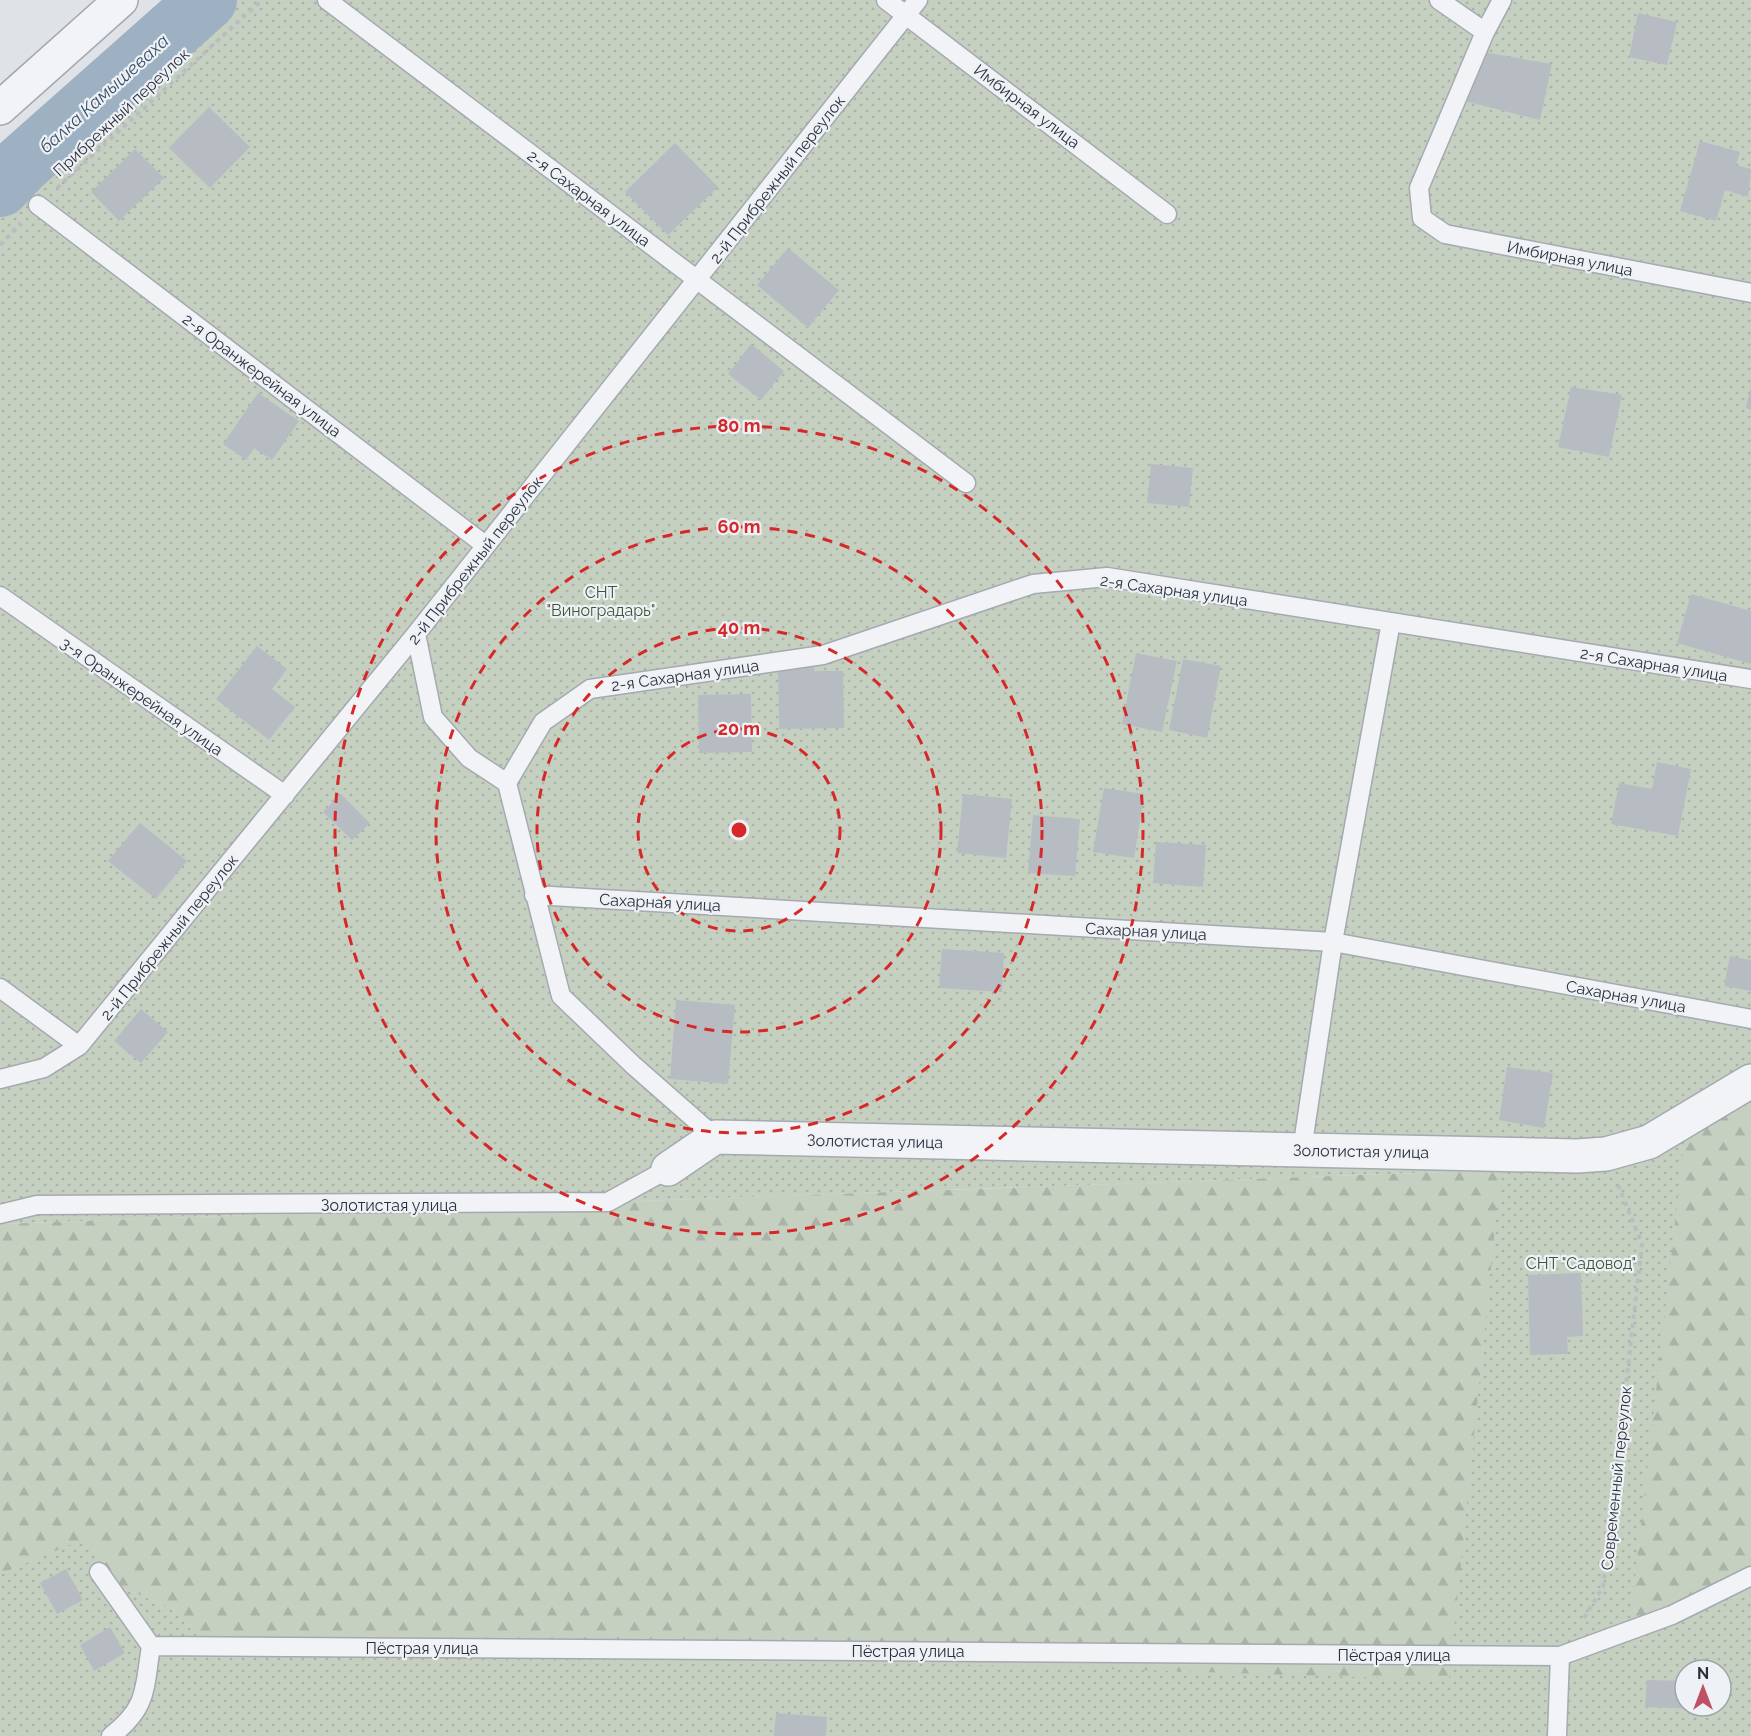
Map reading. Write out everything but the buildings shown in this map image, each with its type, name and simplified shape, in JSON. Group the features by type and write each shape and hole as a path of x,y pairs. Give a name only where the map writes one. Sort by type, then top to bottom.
{"street":[{"path":"0,108 121,0"},
{"name":"Золотистая улица","path":"668,1169 715,1137 1577,1156 1605,1154 1649,1142 1751,1081"}],"lane":[{"name":"2-я Сахарная улица","path":"327,0 966,483"},
{"name":"Имбирная улица","path":"886,0 1167,214"},
{"name":"2-й Прибрежный переулок","path":"0,1079 44,1068 79,1046 416,634 918,0"},
{"path":"1438,0 1485,32 1502,0"},
{"name":"Имбирная улица","path":"1485,32 1419,188 1422,218 1445,234 1751,293"},
{"name":"2-я Оранжерейная улица","path":"38,205 485,545"},
{"name":"2-я Сахарная улица","path":"507,783 543,722 590,689 823,655 1033,584 1107,577 1751,680"},
{"name":"3-я Оранжерейная улица","path":"0,596 285,795"},
{"path":"1302,1150 1333,942 1391,622"},
{"path":"416,634 433,717 469,758 507,783 561,996 633,1065 715,1137"},
{"name":"Сахарная улица","path":"534,895 1333,942 1751,1019"},
{"path":"0,988 79,1046"},
{"name":"Золотистая улица","path":"0,1214 37,1204 608,1202 668,1169"},
{"path":"99,1572 151,1646 143,1699 131,1721 111,1736"},
{"name":"Пёстрая улица","path":"151,1646 1560,1656 1672,1615 1751,1576"},
{"path":"1557,1736 1560,1656"}],"path":[{"name":"Прибрежный переулок","path":"0,245 38,205 262,0"},
{"name":"Современный переулок","path":"1560,1656 1603,1587 1642,1244 1605,1154"}],"green space":[{"name":"СНТ \"Виноградарь\"","path":"218,0 1751,0 1751,1095 1629,1632 1751,1593 1751,1736 0,1736 0,1574 84,1538 122,1587 169,1607 202,1640 1500,1170 0,1224 0,214 34,173"},
{"path":"1751,1095 1751,1593 1629,1632 1685,1133"},
{"path":"1501,1170 1449,1680 202,1640 169,1607 122,1587 84,1539 0,1574 0,1224"}],"waterway":[{"name":"балка Камышеваха","path":"0,187 22,164 207,0"}],"park label":[{"name":"СНТ \"Садовод\"","path":"1581,1263"}]}
